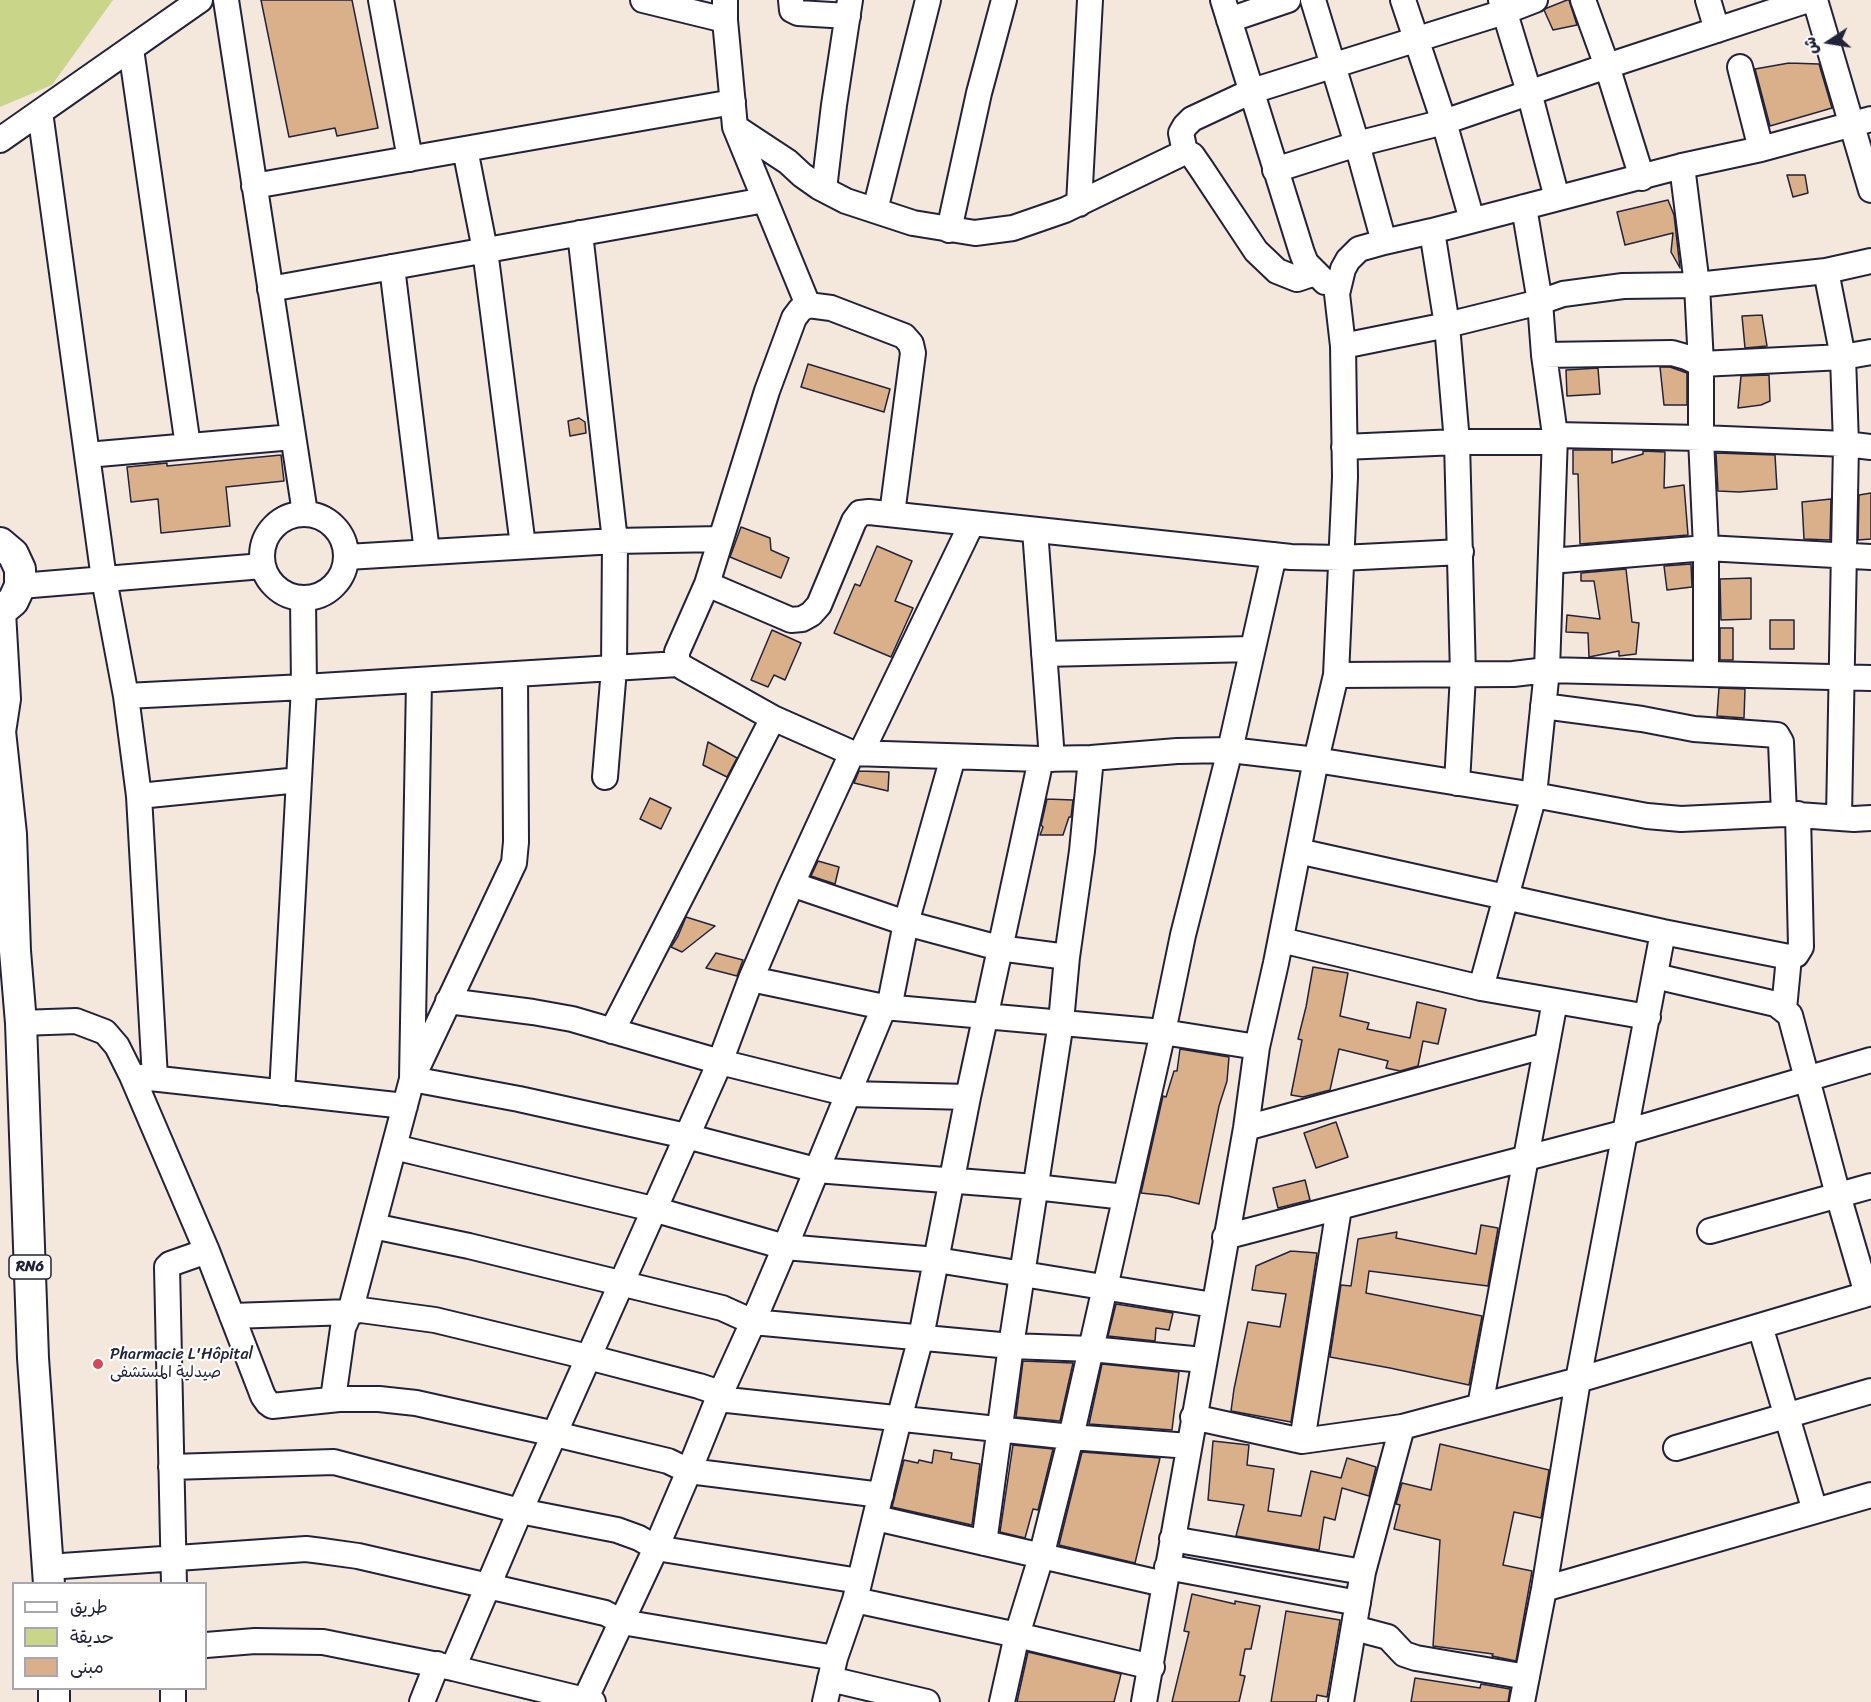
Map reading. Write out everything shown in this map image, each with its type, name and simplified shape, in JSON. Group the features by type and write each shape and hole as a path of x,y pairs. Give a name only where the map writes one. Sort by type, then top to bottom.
{"main road":[{"path":"0,543 13,554 17,561 20,569 20,586"},
{"name":"RN6","path":"20,586 13,602 0,612 5,699 0,732 21,1023 33,1358 48,1575"}],"street":[{"path":"0,140 200,0"},
{"path":"226,0 305,513"},
{"path":"381,0 410,159"},
{"path":"643,0 725,10 735,127 808,305"},
{"path":"791,0 792,10 798,13 849,8 824,189"},
{"path":"875,210 928,0"},
{"path":"949,230 979,93 1004,0"},
{"path":"1079,204 1090,0"},
{"path":"1288,0 1226,10 1302,253 1306,263 1337,294"},
{"path":"1312,0 1357,144 1384,242"},
{"path":"1403,0 1444,122 1472,220"},
{"path":"1185,152 1181,133 1192,119 1252,92 1417,40 1503,6 1535,0"},
{"path":"1583,0 1607,66 1642,178"},
{"path":"1708,0 1717,30"},
{"path":"1275,170 1357,144 1444,122 1808,0"},
{"path":"1815,0 1862,121 1871,190"},
{"path":"1503,6 1557,198"},
{"path":"131,49 188,446"},
{"path":"1740,67 1761,149"},
{"path":"254,186 733,102"},
{"path":"40,112 104,579 126,696 138,796 144,1077 207,1251 263,1396 268,1403 272,1406 333,1399 416,1403 668,1461 689,1471 878,1506 984,1543 1041,1557 1358,1603"},
{"path":"1144,1702 1152,1667 1193,1417 1245,1128 1257,1047 1281,940 1316,760 1336,675 1344,447 1344,346 1337,294 1343,269 1359,249 1682,166 1761,149 1862,121"},
{"path":"735,127 788,162 802,175 846,201 913,224 975,233 1013,228 1079,204 1185,152 1192,155 1257,251 1277,271 1297,279 1315,273"},
{"path":"465,149 485,250 523,546"},
{"path":"1682,166 1697,285 1701,363 1701,438 1706,548 1706,674"},
{"path":"270,289 765,200"},
{"path":"1481,988 1534,795 1547,670 1555,438 1544,355 1540,302 1524,207"},
{"path":"1432,231 1447,324 1457,442 1463,675 1457,783"},
{"path":"580,233 615,540 614,669 605,777"},
{"path":"1344,346 1540,302 1563,294 1623,286 1697,285 1826,271 1871,261"},
{"path":"392,267 427,552"},
{"path":"1826,271 1843,357 1846,444 1839,817"},
{"path":"678,664 677,652 707,584 767,391 794,318 808,305 831,308 904,336 911,344 913,354 892,514"},
{"path":"1544,355 1672,353 1701,363 1843,357 1871,352"},
{"path":"87,455 293,437"},
{"path":"1344,447 1555,438 1701,438 1871,447"},
{"path":"707,584 791,620 802,619 811,614 819,605 857,516 860,513 869,512 1274,555 1341,558 1461,552"},
{"path":"305,513 326,519 335,527 345,546 347,557 345,568 333,587 314,597 303,598 292,597 273,585 263,566 262,555 268,534 275,525 294,514 305,513"},
{"path":"422,1702 445,1666 488,1587 653,1209 720,1062 751,980 790,888 972,523"},
{"path":"825,1702 857,1590 921,1337 999,948 1046,759 1044,654 1035,530"},
{"path":"347,557 615,540 721,539"},
{"path":"1551,561 1706,548 1871,557"},
{"path":"1002,1702 1017,1635 1041,1557 1071,1437 1183,935 1230,750 1274,555"},
{"path":"20,586 263,566"},
{"path":"282,1093 304,687 303,598"},
{"path":"1044,654 1252,649"},
{"path":"126,696 419,681 678,664 773,718 857,753 1046,759 1230,750 1316,760 1534,795 1647,816 1681,819 1791,814 1854,819 1871,818"},
{"path":"1336,675 1513,674 1547,670 1871,678"},
{"path":"333,1399 343,1328 350,1312 412,1079 514,863 516,842 515,675"},
{"path":"412,1079 419,681"},
{"path":"1298,851 1663,932 1789,957 1796,955 1801,947 1791,814 1781,742 1777,735 1694,729 1642,718 1544,706"},
{"path":"612,1031 773,718"},
{"path":"207,1645 255,1641 323,1642 445,1666 587,1702 753,1322 884,1007 890,1003 906,923 953,757"},
{"path":"984,1543 1011,1346 1061,1022 1067,957 1082,851 1090,758"},
{"path":"138,796 299,780"},
{"path":"790,888 797,886 906,923 999,948 1067,957"},
{"path":"1522,1702 1544,1589 1578,1380 1663,932"},
{"path":"1281,940 1481,988 1647,1017"},
{"path":"1784,1009 1789,957"},
{"path":"1193,1417 1302,1441 1402,1426 1578,1380 1869,1293 1838,1195 1790,1015 1776,1004 1655,976"},
{"path":"751,980 884,1007 1162,1032 1257,1047"},
{"path":"448,1001 572,1019 720,1062 849,1094 968,1097"},
{"path":"1480,1406 1555,1001"},
{"path":"21,1023 76,1021 105,1032 144,1077 405,1106"},
{"path":"1245,1128 1547,1045"},
{"path":"1225,1238 1626,1132 1871,1060"},
{"path":"412,1079 519,1099 686,1136 816,1170 1035,1187 1125,1197"},
{"path":"394,1147 653,1209 785,1247 937,1260 1213,1305"},
{"path":"1710,1231 1871,1186"},
{"path":"1302,1441 1339,1208"},
{"path":"373,1226 469,1246 722,1308 753,1322 1011,1346 1091,1349 1203,1360"},
{"path":"174,1582 167,1267 207,1251"},
{"path":"232,1316 361,1310 435,1320 699,1386 711,1390 718,1399 1071,1437 1189,1446"},
{"path":"1760,1326 1815,1511"},
{"path":"1676,1448 1871,1390"},
{"path":"1341,1702 1363,1572 1402,1426"},
{"path":"171,1467 334,1462 520,1511 617,1530 639,1538 656,1548 857,1590 1017,1635 1152,1667"},
{"path":"1544,1589 1871,1495"},
{"path":"1172,1539 1363,1572"},
{"path":"48,1575 174,1558 306,1549 358,1556 605,1613 622,1622 833,1668 927,1702"},
{"path":"1354,1629 1388,1637 1404,1654 1416,1658 1527,1677"}],"green space":[{"path":"0,0 113,0 52,85 0,107"}],"building":[{"path":"261,0 352,0 378,128 337,136 335,128 289,137"},
{"path":"1569,0 1577,25 1553,30 1544,10"},
{"path":"1789,63 1819,64 1832,108 1770,126 1755,69"},
{"path":"1787,175 1805,175 1808,193 1793,197"},
{"path":"1668,200 1674,215 1680,268 1671,252 1673,233 1625,245 1617,212"},
{"path":"1762,315 1767,346 1745,348 1742,316"},
{"path":"808,364 890,389 884,412 801,387"},
{"path":"1660,367 1670,367 1687,373 1687,405 1664,405"},
{"path":"1598,368 1600,394 1567,396 1566,370"},
{"path":"1769,375 1770,401 1761,405 1738,408 1741,376"},
{"path":"579,418 585,422 586,433 570,436 568,421"},
{"path":"1573,450 1612,450 1612,463 1643,454 1643,451 1665,452 1664,488 1684,485 1688,535 1580,544 1578,474 1573,474"},
{"path":"1716,453 1775,455 1777,489 1718,491"},
{"path":"281,455 284,481 226,487 230,526 161,533 158,499 131,502 127,467 167,463 167,466"},
{"path":"1871,493 1871,539 1858,540 1859,495"},
{"path":"1831,499 1830,540 1804,539 1802,502"},
{"path":"741,527 770,538 771,550 789,558 781,578 730,557"},
{"path":"877,546 912,561 895,601 913,608 891,657 834,633 855,584 860,586"},
{"path":"1691,564 1692,587 1667,590 1664,566"},
{"path":"1626,569 1632,622 1639,623 1636,654 1619,656 1619,651 1589,657 1588,633 1566,632 1567,615 1600,619 1594,581 1581,581 1581,573"},
{"path":"1751,578 1751,619 1721,620 1720,579"},
{"path":"1770,620 1794,620 1794,649 1770,649"},
{"path":"1720,628 1733,628 1733,660 1720,660"},
{"path":"772,630 801,643 785,680 774,675 768,687 751,680"},
{"path":"1719,688 1745,689 1744,718 1717,716"},
{"path":"708,742 737,758 727,777 703,765"},
{"path":"859,771 889,772 888,791 854,783"},
{"path":"650,798 671,808 661,829 640,819"},
{"path":"1047,799 1073,800 1071,817 1069,817 1063,835 1040,835"},
{"path":"818,861 839,867 835,884 811,876"},
{"path":"686,917 715,926 682,952 671,947"},
{"path":"716,953 743,960 737,976 706,968"},
{"path":"1313,967 1348,973 1340,1016 1369,1023 1367,1029 1410,1038 1417,1002 1446,1009 1438,1044 1423,1041 1418,1066 1400,1071 1386,1068 1388,1061 1339,1049 1330,1090 1303,1097 1291,1095 1302,1040 1298,1039"},
{"path":"1180,1049 1229,1057 1227,1081 1219,1106 1199,1204 1168,1196 1141,1193 1163,1096 1166,1097 1174,1071 1177,1071"},
{"path":"1336,1122 1348,1157 1316,1168 1304,1133"},
{"path":"1305,1180 1310,1200 1278,1208 1273,1188"},
{"path":"1481,1225 1498,1228 1488,1286 1369,1271 1366,1293 1482,1316 1469,1385 1330,1357 1341,1285 1351,1286 1358,1239 1397,1232 1396,1238 1476,1254"},
{"path":"1291,1251 1317,1253 1291,1422 1231,1411 1248,1322 1280,1327 1286,1294 1252,1290 1256,1266"},
{"path":"1116,1304 1173,1313 1169,1330 1156,1328 1155,1341 1108,1336"},
{"path":"1023,1361 1073,1363 1060,1421 1016,1417"},
{"path":"1102,1364 1179,1372 1172,1430 1089,1424"},
{"path":"1213,1441 1249,1445 1247,1465 1274,1469 1268,1511 1301,1516 1311,1471 1341,1478 1347,1458 1376,1467 1369,1496 1342,1488 1335,1520 1324,1517 1319,1550 1236,1536 1244,1505 1208,1500"},
{"path":"1440,1444 1549,1470 1541,1518 1514,1512 1503,1565 1532,1571 1516,1661 1492,1656 1493,1654 1433,1646 1440,1540 1394,1529 1400,1505 1396,1504 1402,1483 1431,1490"},
{"path":"1013,1445 1053,1449 1038,1510 1033,1509 1025,1538 1000,1532"},
{"path":"934,1450 952,1453 951,1459 980,1464 972,1525 892,1507 904,1460 932,1463"},
{"path":"1082,1452 1160,1458 1135,1563 1059,1545"},
{"path":"1192,1594 1235,1604 1235,1601 1260,1606 1251,1649 1245,1649 1240,1675 1245,1676 1239,1702 1172,1702 1189,1632 1184,1631"},
{"path":"1286,1611 1340,1620 1327,1697 1317,1695 1316,1702 1271,1702"},
{"path":"1028,1652 1121,1674 1114,1702 1017,1702"},
{"path":"1415,1678 1480,1688 1481,1684 1510,1689 1508,1702 1411,1702"}],"place":[{"name":"Pharmacie L'Hôpital صيدلية المستشفى","path":"98,1364"}]}
